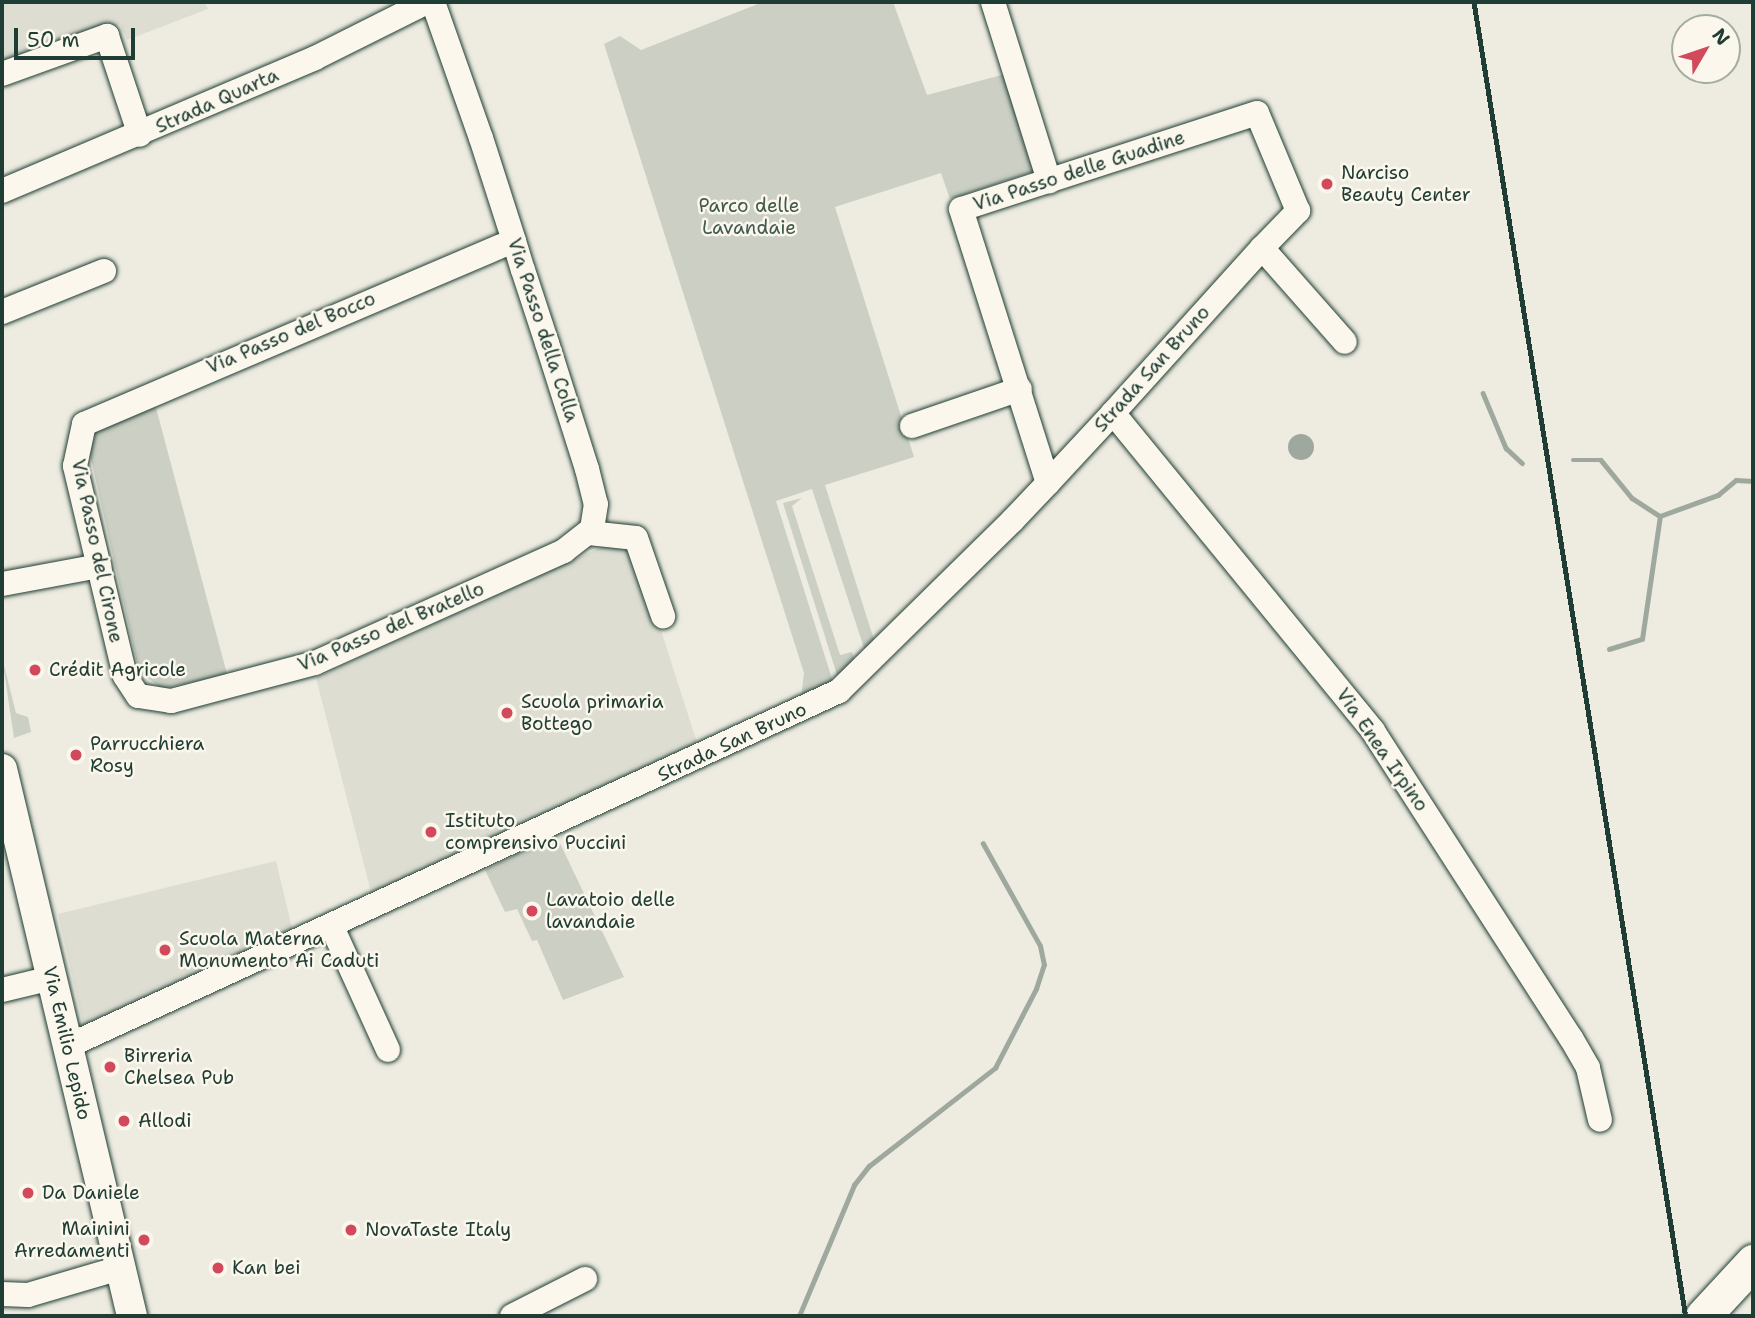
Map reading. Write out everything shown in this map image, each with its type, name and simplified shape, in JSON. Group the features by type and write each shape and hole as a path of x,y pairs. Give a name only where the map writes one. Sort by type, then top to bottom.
{"highway":[{"path":"1703,1316 1753,1262"},
{"path":"1735,1316 1753,1297"}],"main road":[{"name":"Via Emilio Lepido","path":"3,777 132,1316"}],"street":[{"name":"Strada Quarta","path":"2,191 140,135 427,2"},
{"name":"Via Passo della Colla","path":"433,2 514,240 594,492 589,533"},
{"path":"993,2 1049,181"},
{"path":"2,74 107,36 140,135"},
{"name":"Via Passo delle Guadine","path":"1048,483 961,209 1257,113 1298,211"},
{"name":"Strada San Bruno","path":"68,1046 332,928 839,691 1048,483 1298,211"},
{"name":"Via Passo del Bocco","path":"77,436 102,411 514,240"},
{"path":"1262,248 1345,342"},
{"path":"2,312 104,271"},
{"path":"912,426 1020,388"},
{"name":"Via Enea Irpino","path":"1113,413 1373,731 1571,1038 1588,1068 1600,1120"},
{"name":"Via Passo del Cirone","path":"77,436 75,466 125,676 144,700"},
{"path":"589,533 636,538 663,616"},
{"name":"Via Passo del Bratello","path":"144,700 171,701 315,663 564,551 589,533"},
{"path":"2,584 99,566"},
{"path":"2,596 55,576"},
{"path":"332,928 388,1050"},
{"path":"2,990 52,978"},
{"path":"2,1294 28,1295 120,1268"},
{"path":"512,1316 585,1279"}],"shaded area":[{"path":"2,2 205,2 208,9 127,40 120,24 41,61 2,69"},
{"path":"1301,434 1310,438 1314,447 1310,456 1301,460 1292,456 1288,447 1292,438"},
{"name":"Scuola primaria Bottego","path":"608,544 636,552 699,749 373,900 316,678"},
{"name":"Scuola Materna Monumento Ai Caduti","path":"276,861 294,936 85,1032 58,914"}],"green space":[{"name":"Parco delle Lavandaie","path":"763,2 893,2 927,95 1009,73 1041,169 950,199 941,173 835,207 914,457 825,485 875,643 864,648 812,489 776,501 833,682 801,698 804,673 604,44 620,36 641,50"},
{"path":"155,404 227,674 162,689 139,671 89,450 96,431"},
{"path":"802,498 792,506 840,655 852,652 855,661 838,678 783,503"},
{"path":"2,657 16,713 28,717 31,732 14,738"},
{"path":"556,835 624,977 563,1000 537,940 532,941 517,909 505,912 485,870"}],"waterway":[{"path":"1483,393 1506,448 1522,463"},
{"path":"1573,460 1601,460 1632,498 1660,516 1718,495 1736,480 1753,481"},
{"path":"1609,649 1642,639 1660,516"},
{"path":"799,1316 854,1185 869,1166 995,1068 1036,989 1044,965 1040,946 983,844"}],"railway":[{"path":"1474,2 1685,1312"}],"place":[{"name":"Narciso Beauty Center","path":"1327,184"},
{"name":"Crédit Agricole","path":"35,670"},
{"name":"Scuola primaria Bottego","path":"507,713"},
{"name":"Parrucchiera Rosy","path":"76,755"},
{"name":"Istituto comprensivo Puccini","path":"431,832"},
{"name":"Lavatoio delle lavandaie","path":"532,911"},
{"name":"Scuola Materna Monumento Ai Caduti","path":"165,950"},
{"name":"Birreria Chelsea Pub","path":"110,1067"},
{"name":"Allodi","path":"124,1121"},
{"name":"Da Daniele","path":"28,1193"},
{"name":"NovaTaste Italy","path":"351,1230"},
{"name":"Mainini Arredamenti","path":"144,1240"},
{"name":"Kan bei","path":"218,1268"}]}
